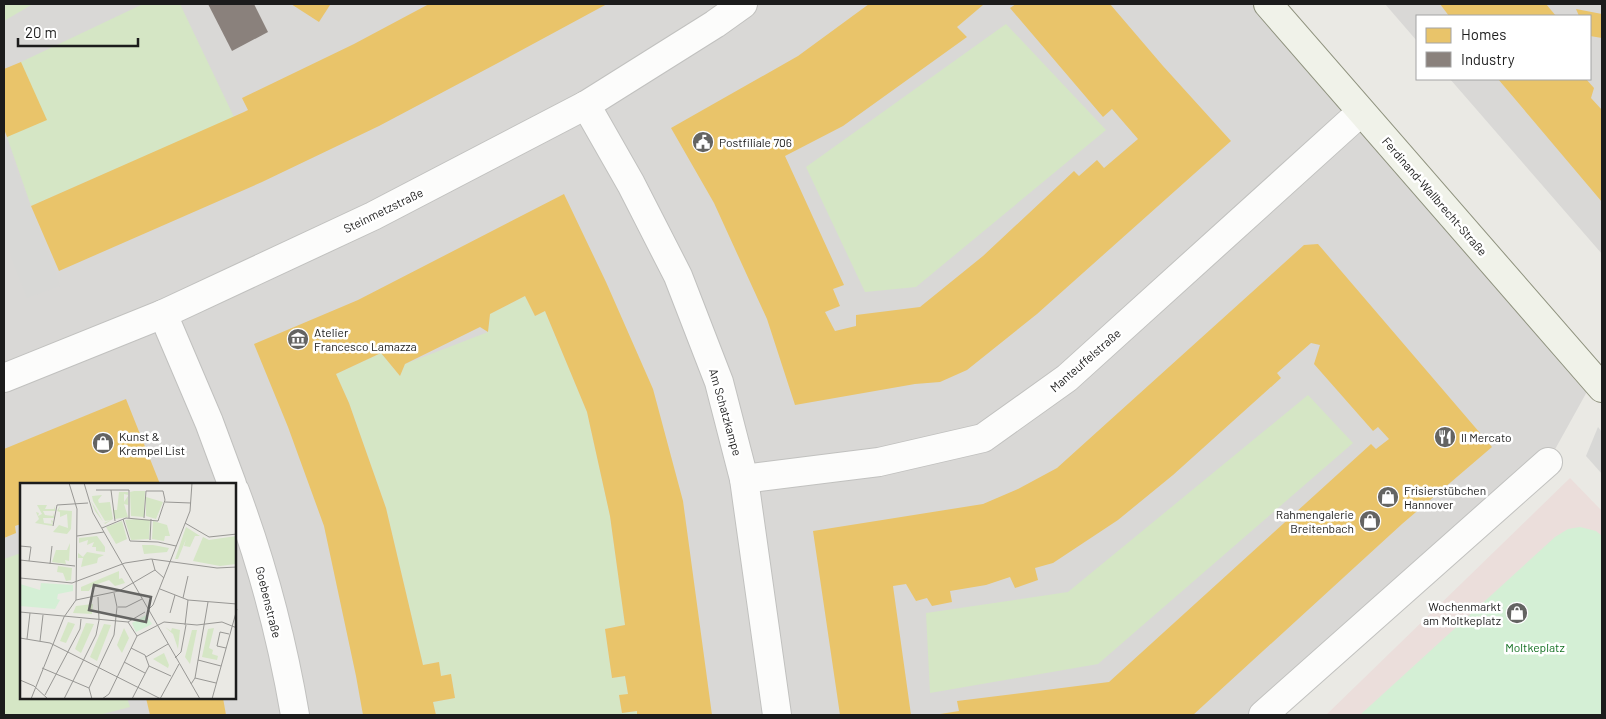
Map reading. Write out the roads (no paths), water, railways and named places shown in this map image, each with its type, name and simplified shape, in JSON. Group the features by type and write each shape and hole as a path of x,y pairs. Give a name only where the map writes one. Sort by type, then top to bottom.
{"street":[{"name":"Steinmetzstraße","path":"4,378 163,314 373,216 586,105 715,24 743,4"},
{"name":"Ferdinand-Wallbrecht-Straße","path":"1268,4 1361,112 1600,380"},
{"name":"Am Schatzkampe","path":"586,105 631,184 678,276 719,382 744,479 777,715"},
{"name":"Manteuffelstraße","path":"744,479 879,462 983,438 1066,378 1361,112"},
{"path":"163,314 209,422 232,483"},
{"path":"1263,715 1548,462"},
{"name":"Goebenstraße","path":"236,495 253,540 289,678 295,715"}],"place":[{"name":"Postfiliale 706","path":"703,142"},
{"name":"Atelier Francesco Lamazza","path":"298,339"},
{"name":"Il Mercato","path":"1445,437"},
{"name":"Kunst & Krempel List","path":"103,443"},
{"name":"Frisierstübchen Hannover","path":"1388,497"},
{"name":"Rahmengalerie Breitenbach","path":"1370,521"},
{"name":"Wochenmarkt am Moltkeplatz","path":"1517,613"}],"park label":[{"name":"Moltkeplatz","path":"1535,647"}]}
